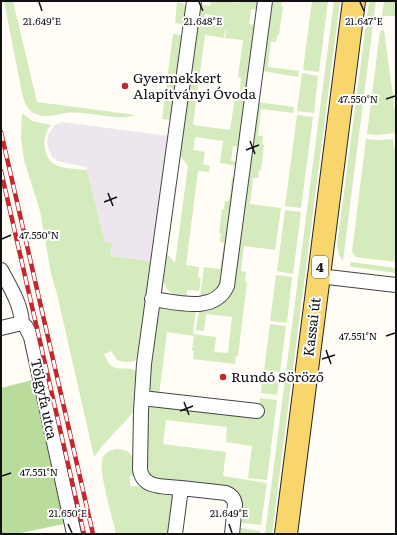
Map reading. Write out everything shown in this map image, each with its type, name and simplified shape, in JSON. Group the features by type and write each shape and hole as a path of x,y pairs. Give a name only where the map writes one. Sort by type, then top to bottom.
{"main road":[{"name":"Kassai út","path":"286,534 354,1"}],"street":[{"path":"194,1 144,364 140,469 141,476 145,481 151,484 226,493 230,495 234,504 232,534"},
{"path":"152,299 207,304 218,299 228,286 265,1"},
{"name":"Tölgyfa utca","path":"1,270 17,301 22,323 26,327 31,337 74,534"},
{"path":"319,276 396,285"},
{"path":"1,328 22,323"},
{"path":"142,398 257,411"},
{"path":"175,534 181,488"}],"shaded area":[{"path":"63,122 168,136 152,261 110,256 86,167 57,161 52,157 49,150 47,142 48,135 55,125"}],"green space":[{"path":"4,1 13,1 37,102 136,115 128,117 111,117 82,113 65,113 44,116 36,114 30,110 22,93"},
{"path":"211,1 234,1 239,3 239,1 260,1 259,10 251,9 249,24 257,25 241,147 233,146 231,161 239,162 238,166 220,163 223,141 195,137 193,150 205,152 203,164 210,166 209,172 198,171 186,265 199,267 198,277 201,278 199,291 187,290 186,297 176,295 166,287 163,267 165,251 175,263 188,166 178,153 199,4 210,6","holes":["205,14 212,15 210,27 203,25","225,30 225,38 243,40 238,77 241,78 240,92 236,91 230,130 193,125 205,35 224,38"]},
{"path":"270,1 282,1 281,6 283,6 279,35 277,36 276,42 271,41 268,67 299,71 298,77 262,71"},
{"path":"312,1 328,1 319,72 303,70"},
{"path":"334,1 340,1 272,534 265,534"},
{"path":"369,1 376,1 343,261 339,255 337,246"},
{"path":"384,1 396,1 396,16 382,16"},
{"path":"177,2 184,4 187,9 186,25 175,23"},
{"path":"384,30 396,119 396,131 394,133 377,135 367,134 380,31"},
{"path":"173,34 184,35 173,120 162,119"},
{"path":"302,73 318,76 314,113 297,111"},
{"path":"257,102 294,107 293,113 261,109 258,136 263,136 262,144 264,145 261,170 259,170 258,178 253,178 250,204 281,208 275,250 244,246 241,271 246,272 245,281 247,282 238,356 236,356 235,364 193,359 194,351 192,351 194,336 167,332 159,396 151,393 148,388 157,312 162,307 196,309 193,334 216,337 214,352 228,353 232,317 206,314 204,331 196,330 199,309 216,306"},
{"path":"22,113 32,121 51,125 46,135 45,147 49,159 53,163 65,168 87,170 105,242 112,243 110,256 152,261 139,358 131,362 124,362 116,359 111,351 104,354 107,361 115,368 131,369 136,371 136,407 94,457 51,273 40,211 24,160 21,138"},
{"path":"297,115 313,117 301,208 285,206"},
{"path":"366,139 393,139 396,151 396,262 356,257 352,252"},
{"path":"232,177 237,178 219,291 200,298 204,267 220,269 224,243 220,242 221,233 219,233 222,209 224,209 225,201 229,201"},
{"path":"285,210 301,212 293,274 277,271"},
{"path":"351,262 396,268 396,273 353,267 350,266"},
{"path":"276,275 292,277 287,323 270,321"},
{"path":"270,324 286,326 280,372 264,370"},
{"path":"263,374 280,376 277,395 261,393"},
{"path":"32,380 64,524 16,534 1,534 1,388"},
{"path":"260,398 277,400 267,480 248,478 252,446 226,442 227,427 166,420 163,444 226,452 223,476 267,483 261,525 236,522 237,502 154,481 146,475 148,409 151,406 258,415"},
{"path":"116,449 127,451 134,461 136,475 130,476 130,486 159,489 174,496 172,534 116,534 106,494 102,463 103,457 106,454"},
{"path":"235,527 260,531 260,534 235,534"}],"railway":[{"path":"1,132 93,534"},
{"path":"1,171 84,534"}],"place":[{"name":"Gyermekkert Alapítványi Óvoda","path":"125,86"},
{"name":"Rundó Söröző","path":"223,377"}]}
